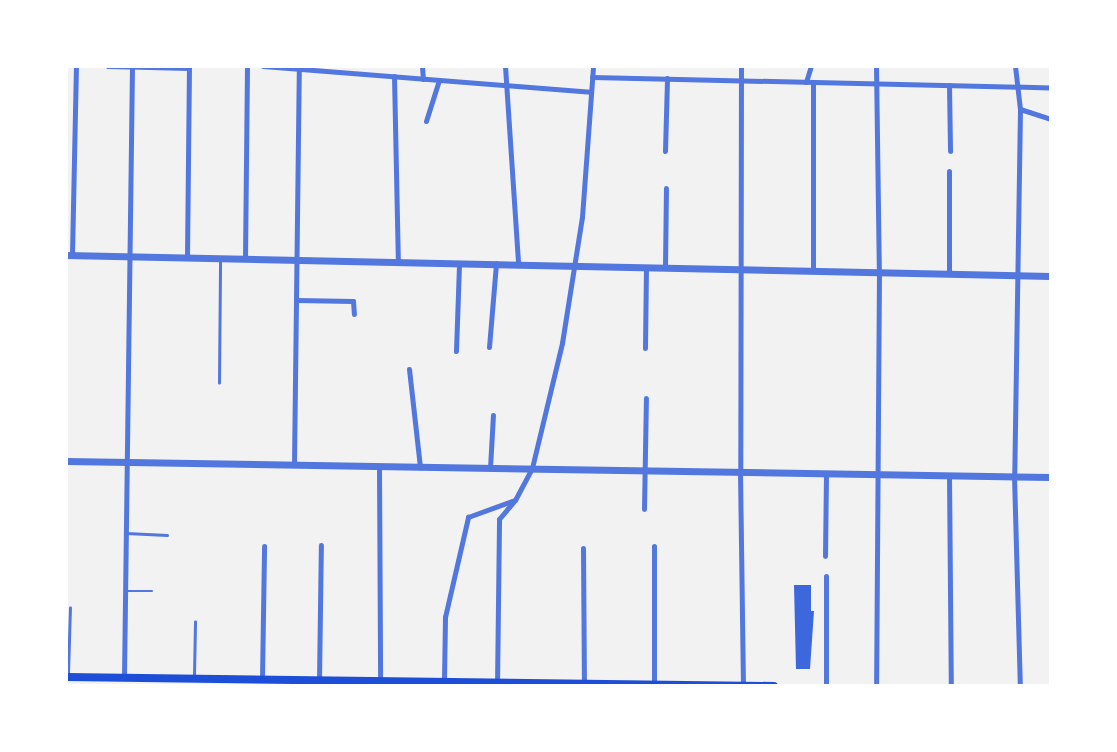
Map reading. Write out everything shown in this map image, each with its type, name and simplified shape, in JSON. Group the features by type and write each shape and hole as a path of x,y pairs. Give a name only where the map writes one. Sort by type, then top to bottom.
{"main road":[{"path":"67,677 444,681 497,684 774,685"}],"street":[{"path":"76,66 69,255 1051,276"},
{"path":"108,66 188,67 187,257"},
{"path":"244,258 247,66"},
{"path":"263,66 590,92"},
{"path":"422,66 423,79"},
{"path":"505,66 518,264"},
{"path":"497,684 499,519 515,500 532,468 562,343 582,217 593,66"},
{"path":"741,66 740,472 743,685"},
{"path":"811,66 809,82 813,271"},
{"path":"876,66 879,272 876,685"},
{"path":"1015,66 1020,109 1014,476 1020,685"},
{"path":"124,677 132,67"},
{"path":"294,464 299,68"},
{"path":"394,76 398,261"},
{"path":"592,77 1051,87"},
{"path":"666,151 667,78"},
{"path":"426,121 439,80"},
{"path":"950,85 950,150"},
{"path":"1020,109 1051,119"},
{"path":"949,171 949,274"},
{"path":"665,267 666,188"},
{"path":"456,351 459,262"},
{"path":"489,347 496,263"},
{"path":"645,348 646,267"},
{"path":"296,300 351,300 354,314"},
{"path":"410,369 420,467"},
{"path":"644,509 646,398"},
{"path":"490,468 493,415"},
{"path":"66,461 1051,477"},
{"path":"379,466 380,681"},
{"path":"825,556 826,473"},
{"path":"949,475 951,685"},
{"path":"444,681 445,617 468,517 515,500"},
{"path":"318,680 321,545"},
{"path":"262,679 264,546"},
{"path":"654,546 654,684"},
{"path":"583,548 584,683"},
{"path":"826,576 826,685"}],"lane":[{"path":"219,383 220,257"},
{"path":"126,533 167,535"},
{"path":"125,591 152,591"},
{"path":"67,677 71,608"},
{"path":"194,678 195,622"}],"building":[{"path":"794,585 811,585 811,611 814,611 810,669 796,669"}]}
